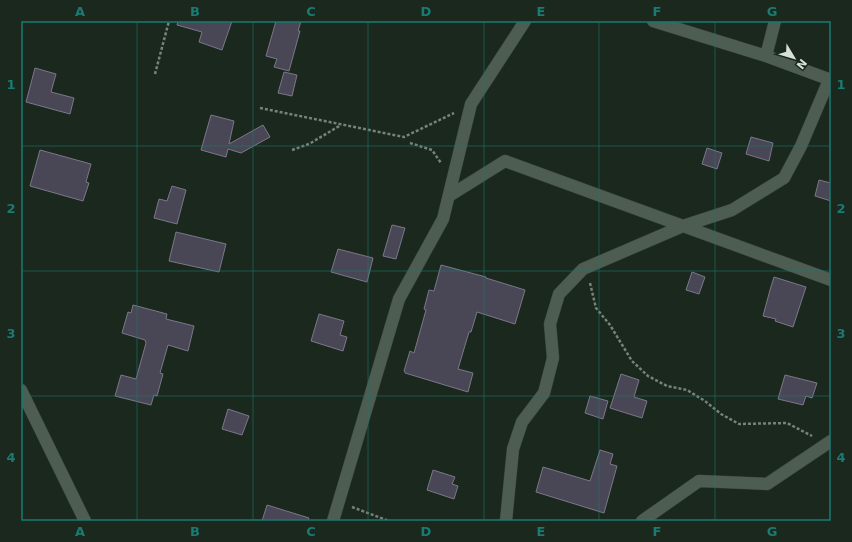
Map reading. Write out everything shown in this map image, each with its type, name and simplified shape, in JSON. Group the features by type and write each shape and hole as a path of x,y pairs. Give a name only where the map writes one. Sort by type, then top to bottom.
{"street":[{"path":"333,521 399,298 443,219 471,104 525,21"},
{"path":"506,521 513,449 522,422 544,393 553,358 550,324 559,294 584,269 683,226 732,210 784,178 801,146 830,80 766,56 653,21"},
{"path":"766,56 775,21"},
{"path":"449,196 505,161 831,280"},
{"path":"21,390 85,521"},
{"path":"642,521 699,481 767,484 829,442"}],"path":[{"path":"155,74 169,21"},
{"path":"260,108 404,137 471,104"},
{"path":"292,150 309,144 341,125"},
{"path":"410,143 432,150 452,180"},
{"path":"584,269 592,287 596,308 610,325 632,361 648,376 667,386 687,390 705,401 721,414 739,424 787,423 829,442"},
{"path":"338,502 389,521"}],"building":[{"path":"178,21 232,21 222,50 199,42 202,32 177,25"},
{"path":"276,21 301,21 298,31 300,31 289,71 274,67 277,59 266,56"},
{"path":"35,68 56,74 51,92 74,98 70,114 26,102"},
{"path":"284,72 297,75 292,96 278,93"},
{"path":"211,115 234,121 229,144 263,125 270,137 241,153 228,149 226,157 201,150"},
{"path":"751,137 773,143 769,161 746,154"},
{"path":"707,148 722,153 717,169 702,164"},
{"path":"40,150 91,164 86,182 89,183 83,201 30,186"},
{"path":"819,180 831,183 831,201 815,196"},
{"path":"172,186 186,190 177,224 154,218 159,199 167,201"},
{"path":"392,225 405,228 396,259 383,256"},
{"path":"176,232 226,244 219,272 169,261"},
{"path":"338,249 373,258 367,282 331,272"},
{"path":"441,265 486,277 525,290 515,324 477,312 471,332 469,332 458,369 473,373 468,392 405,373 404,371 410,351 414,353 426,310 424,309 429,290 434,291"},
{"path":"692,272 705,277 699,294 686,290"},
{"path":"774,277 806,287 793,327 775,321 776,319 763,316"},
{"path":"133,305 167,314 166,319 194,326 188,351 168,345 160,373 163,374 157,396 154,395 151,405 115,396 121,375 136,379 146,343 145,340 122,333 128,312 131,313"},
{"path":"319,314 344,321 340,335 347,337 343,351 311,341"},
{"path":"621,374 639,380 634,397 647,401 642,418 610,408"},
{"path":"785,375 817,383 812,398 806,396 803,405 778,399"},
{"path":"590,396 608,401 603,419 585,413"},
{"path":"228,409 249,416 242,435 222,429"},
{"path":"600,450 613,454 610,464 617,466 604,513 536,492 543,467 590,481"},
{"path":"433,470 455,477 452,484 458,486 454,499 427,490"},
{"path":"267,505 309,518 308,521 262,521"}]}
